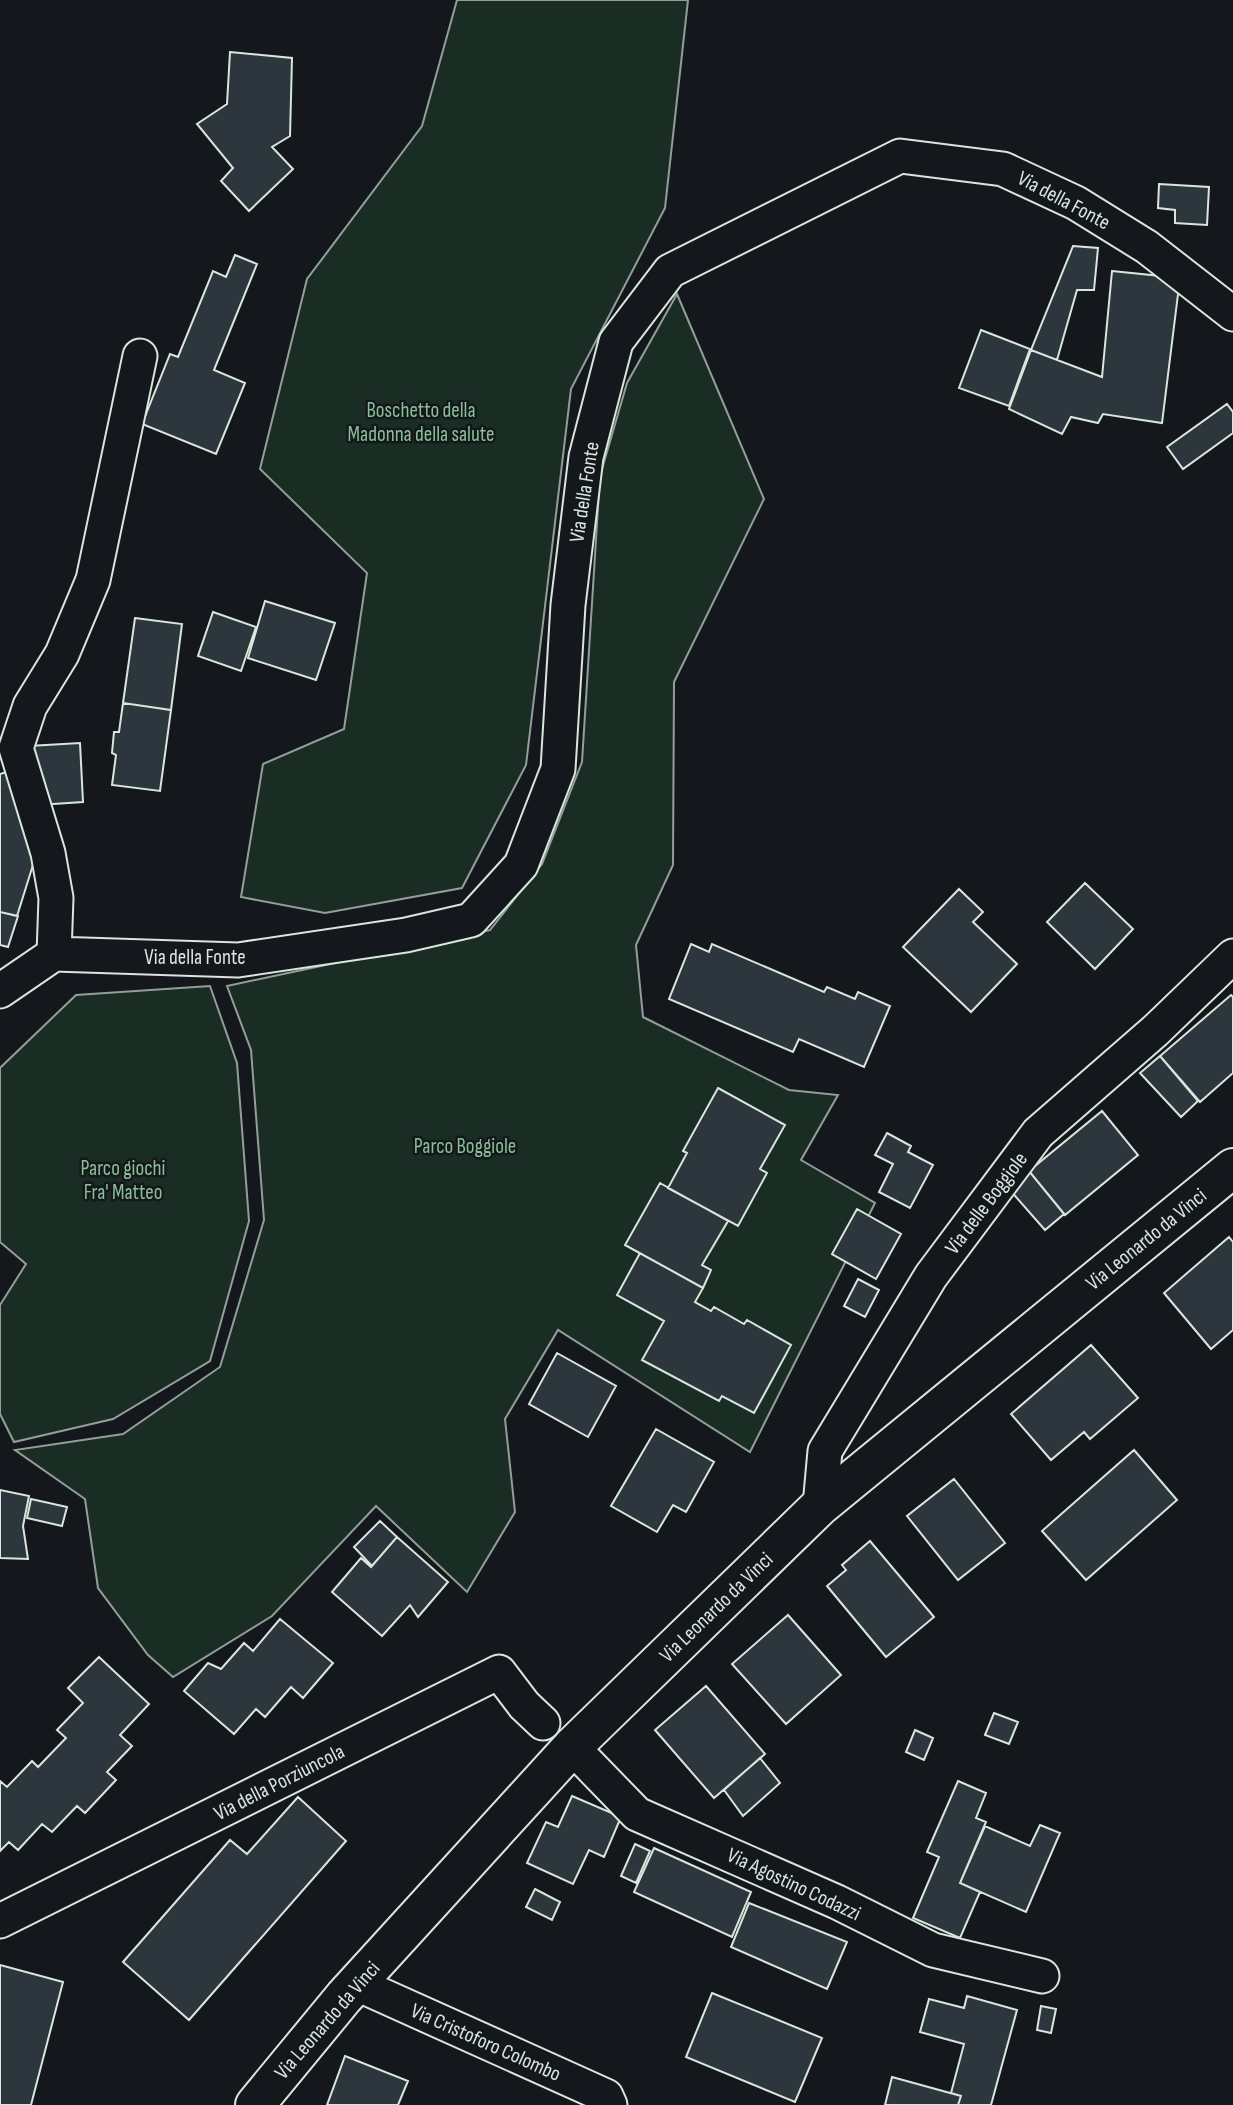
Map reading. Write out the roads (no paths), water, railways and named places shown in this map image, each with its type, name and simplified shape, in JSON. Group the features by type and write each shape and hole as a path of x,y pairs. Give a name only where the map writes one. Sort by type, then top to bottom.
{"street":[{"name":"Via della Fonte","path":"54,954 238,960 406,935 471,920 521,864 558,769 568,605 586,457 616,342 670,271 900,156 1003,169 1064,197 1147,247 1233,314"},
{"path":"0,991 54,954 56,898 48,853 16,748 30,706 62,654 93,580 140,356"},
{"name":"Via delle Boggiole","path":"820,1506 825,1451 931,1276 1038,1133 1155,1031 1233,956"},
{"name":"Via Leonardo da Vinci","path":"255,2105 357,1984 572,1747 820,1506 1233,1168"},
{"name":"Via della Porziuncola","path":"0,1922 499,1672 524,1705 543,1723"},
{"name":"Via Agostino Codazzi","path":"572,1747 638,1814 837,1902 933,1950 1042,1976"},
{"name":"Via Cristoforo Colombo","path":"357,1984 606,2096 610,2105"}],"park label":[{"name":"Boschetto della Madonna della salute","path":"421,422"},
{"name":"Parco Boggiole","path":"465,1146"},
{"name":"Parco giochi Fra' Matteo","path":"123,1180"}]}
